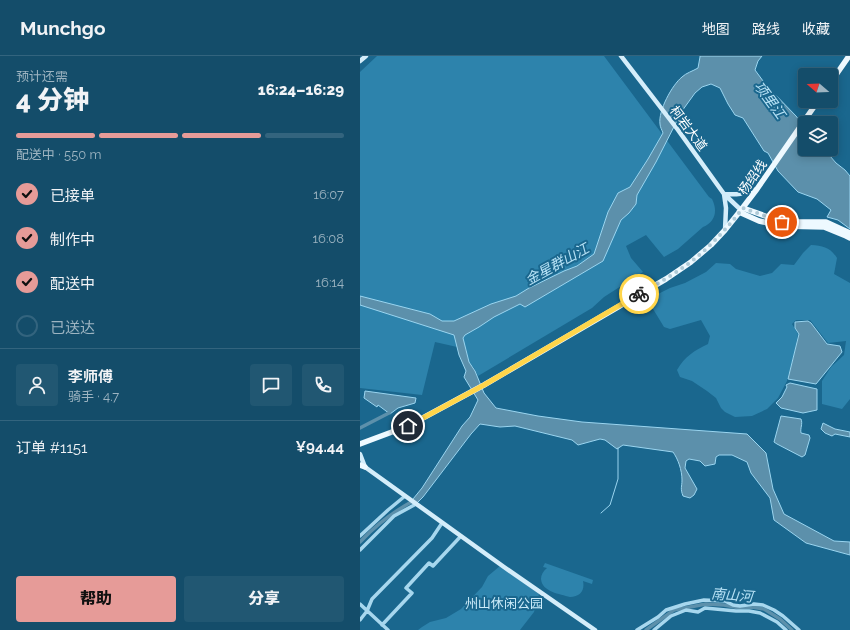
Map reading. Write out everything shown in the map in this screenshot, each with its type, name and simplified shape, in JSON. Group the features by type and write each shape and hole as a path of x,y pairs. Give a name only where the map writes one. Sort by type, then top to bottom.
{"main road":[{"path":"838,72 849,56"},
{"name":"杨绍线","path":"360,444 408,426 484,385 666,279 691,262 711,245 741,210 813,108"},
{"name":"柯岩大道","path":"741,210 782,222 826,222 850,233"},
{"name":"柯岩大道","path":"741,210 759,221 782,226 824,227 850,238"}],"street":[{"path":"360,61 366,56"},
{"name":"柯岩大道","path":"621,56 678,130 724,194 741,210"},
{"path":"725,230 726,208 724,194 736,195 757,189"},
{"path":"360,454 362,466 595,630"},
{"path":"360,536 405,496"},
{"path":"360,550 394,516 416,504"},
{"path":"360,620 367,611 372,599 432,538 442,523"},
{"path":"382,625 412,594 406,588 429,563 433,566 461,536"},
{"path":"637,630 658,617 666,610 704,600 726,601 733,605 740,606 754,604 763,605 774,610 799,630"},
{"path":"360,604 388,630"},
{"path":"685,604 686,610"},
{"path":"760,613 763,605"},
{"path":"654,630 671,616 686,610 698,612 705,608 760,613 777,622 786,630"}],"green space":[{"path":"377,56 604,56 712,199 715,208 713,219 678,249 664,257 646,235 626,246 631,258 643,272 604,297 592,308 478,376 469,362 466,349 435,342 422,395 360,388 360,72"},
{"path":"811,245 823,247 832,251 837,258 834,274 850,283 850,399 842,409 822,404 822,381 831,367 844,355 846,341 828,343 810,320 796,320 792,324 798,334 795,350 787,381 778,398 767,409 752,416 735,417 725,412 721,408 716,398 707,391 692,381 680,377 677,370 690,354 708,344 710,336 701,320 670,329 664,327 650,304 652,297 706,272 716,263 730,264 736,269 760,276 772,273 781,264 794,265"},
{"path":"545,563 593,580 592,584 583,581 581,593 574,597 552,592 545,587 541,579 542,573 547,568 543,567"},
{"name":"州山休闲公园","path":"500,566 539,594 534,612 520,630 418,630 430,622 446,618 461,609 482,587 488,576"}],"water":[{"name":"项里江","path":"700,56 762,56 758,61 755,70 766,85 798,118 798,156 830,156 850,176 850,229 838,220 827,217 831,210 817,199 798,192 778,171 768,153 764,151 743,118 735,115 720,88 711,84 702,87 695,93 682,111 637,195 636,204 621,220 603,261 525,307 520,304 494,317 465,335 463,338 469,362 475,371 484,393 496,408 582,422 747,434 766,453 773,489 784,514 834,541 850,542 850,555 806,543 774,520 770,498 751,473 747,462 732,455 719,455 716,457 715,464 705,466 700,461 689,459 686,461 685,468 697,489 694,495 690,498 683,496 681,489 682,476 678,461 673,452 623,445 617,449 605,440 600,439 578,445 572,440 515,426 500,427 480,424 417,503 413,499 422,488 462,426 470,417 478,400 464,377 466,371 459,355 454,335 360,305 360,296 430,314 442,321 454,321 491,304 516,296 529,288 577,266 594,254 608,212 618,193 630,187 663,133 660,125 660,119 666,99 674,86 685,74 698,68"},
{"path":"808,321 827,344 840,346 842,352 816,384 788,379 799,334 795,328 795,322"},
{"path":"790,383 817,389 817,410 803,413 781,408 776,403 782,397 787,387 786,385"},
{"path":"365,391 416,398 415,403 398,408 390,414 378,405 377,407 364,398"},
{"path":"781,416 801,419 801,433 809,435 810,438 805,455 802,457 774,442"},
{"path":"823,423 835,429 850,432 850,437 835,434 832,436 825,433 821,429"}],"waterway":[{"path":"360,428 389,413"},
{"path":"601,513 610,505 618,479 618,448"},
{"path":"360,542 386,519 415,500"},
{"name":"南山河","path":"646,630 674,610 706,604 764,609 780,619 792,630"}],"way so far":[{"path":"639,294 666,279 691,262 711,245 743,208 782,222"}],"route":[{"path":"408,426 484,385 639,294"}],"water label":[{"name":"金星群山江","path":"557,264"}]}
